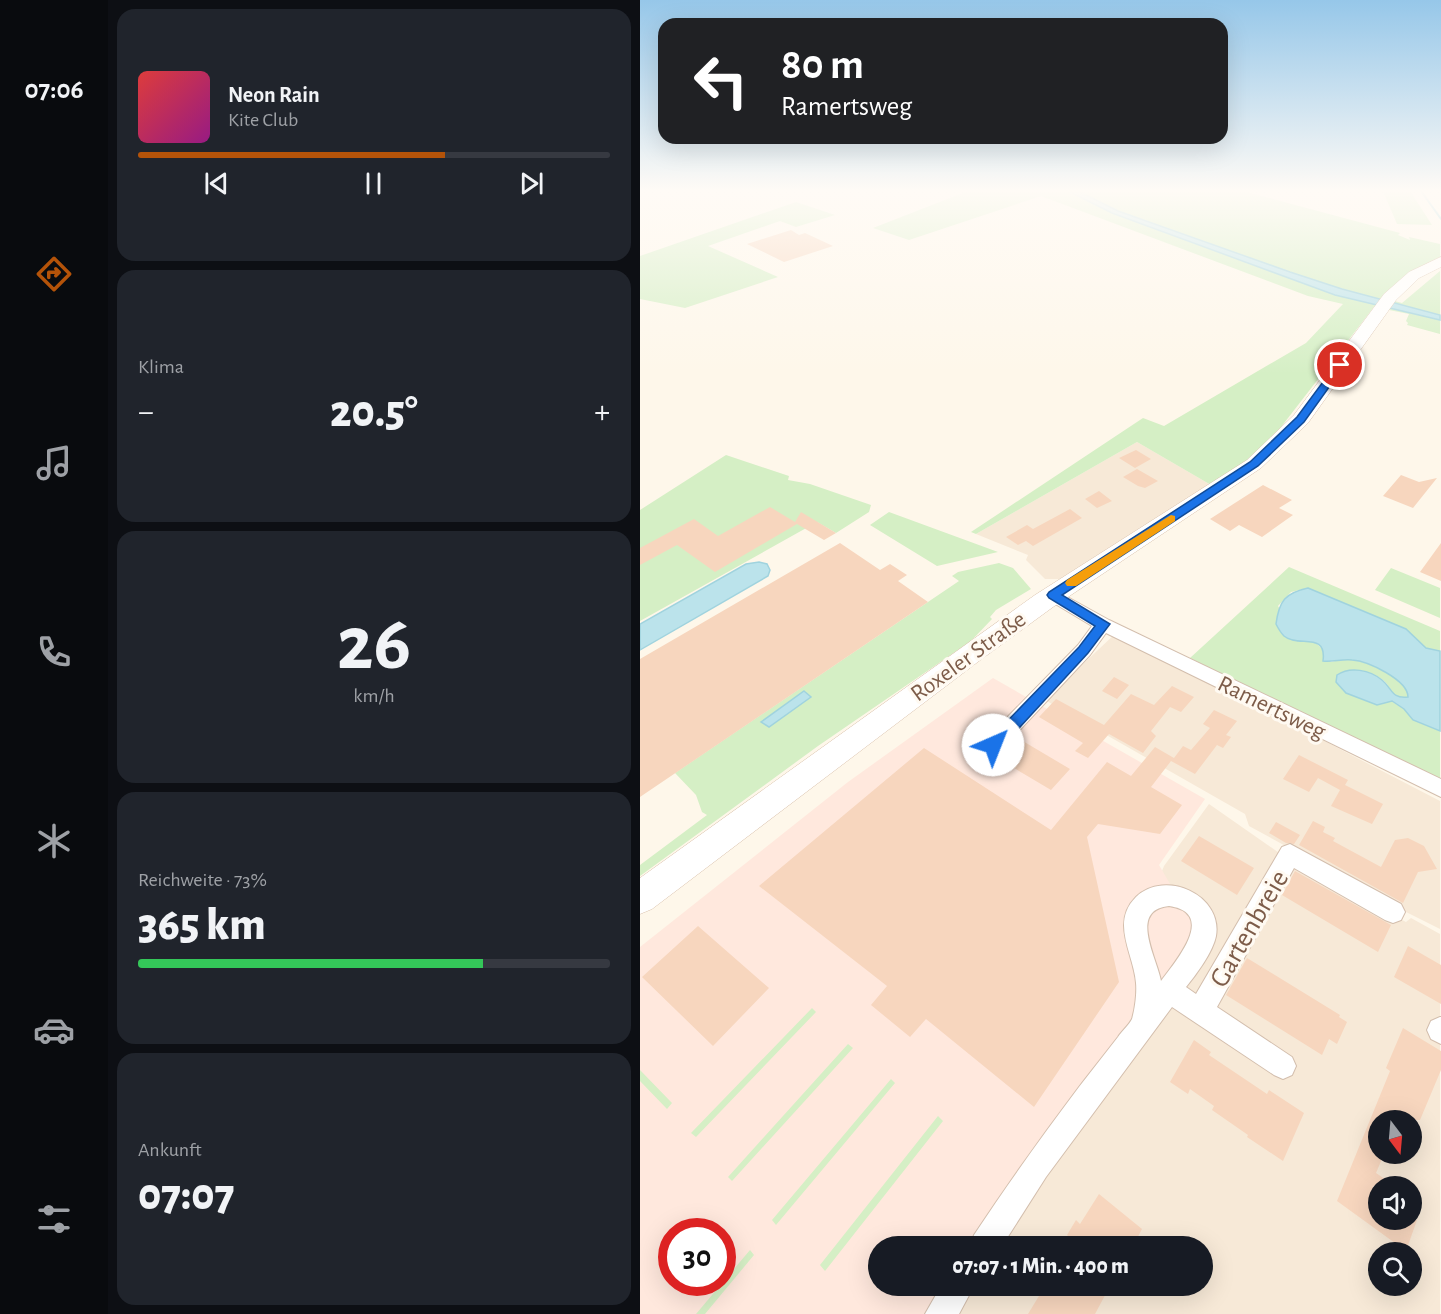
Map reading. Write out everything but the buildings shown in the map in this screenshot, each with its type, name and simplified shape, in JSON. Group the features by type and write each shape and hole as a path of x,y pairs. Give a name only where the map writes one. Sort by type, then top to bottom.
{"main road":[{"name":"Roxeler Straße","path":"640,898 969,654 1053,595 1232,479 1272,448 1301,420 1385,303 1414,275 1441,261"}],"street":[{"name":"Ramertsweg","path":"1053,595 1103,624 1441,789"},
{"path":"993,745 1084,650 1103,624"},
{"name":"Gartenbreie","path":"1200,1012 1290,854 1393,912"},
{"name":"Gartenbreie","path":"991,1236 1036,1167 1191,961 1204,936 1200,913 1183,897 1165,895 1148,901 1138,913 1135,933 1149,985 1144,1021"},
{"name":"Gartenbreie","path":"1170,991 1283,1066"},
{"path":"940,1314 952,1296"}],"shaded area":[{"path":"1137,442 1211,485 1060,579 1045,579 1026,560 1028,555 976,534"},
{"path":"1116,633 1440,801 1440,929 1249,826 1245,814 1045,700"},
{"path":"993,678 1205,799 1159,865 1180,901 1194,916 1198,934 1032,1164 985,1236 868,1236 868,1296 946,1296 934,1314 640,1314 640,947 848,782"},
{"path":"1209,804 1295,864 1406,922 1411,918 1440,934 1440,1314 928,1314 940,1296 1213,1296 1213,1236 976,1236 1127,958 1164,866"}],"green space":[{"path":"651,252 722,252 778,277 685,308 640,299 640,256"},
{"path":"1191,252 1440,252 1440,257 1409,274 1383,298 1402,303 1440,271 1440,334 1407,325 1409,314 1374,307 1264,449 1211,485 1137,442 976,534 971,532 1143,418 1164,426 1306,343 1343,304 1308,296"},
{"path":"726,455 789,476 788,480 810,484 871,505 869,512 836,533 817,522 640,621 640,510"},
{"path":"889,512 998,552 937,566 870,525"},
{"path":"999,563 1013,568 1031,589 996,610 990,617 992,619 971,641 818,746 640,876 640,865 707,815 702,812 696,795 675,773 959,581 952,576 958,572"},
{"path":"1289,567 1440,631 1440,651 1426,648 1406,629 1308,588 1291,592 1278,606 1301,642 1316,644 1331,662 1349,659 1362,662 1388,673 1402,684 1409,697 1395,695 1383,680 1366,672 1354,670 1337,675 1391,701 1404,709 1413,720 1440,731 1440,782 1429,779 1190,658"},
{"path":"1391,568 1440,588 1440,618 1375,590"},
{"path":"812,1008 816,1012 696,1137 691,1133"},
{"path":"848,1044 853,1048 732,1181 728,1177"},
{"path":"640,1070 672,1103 667,1109 640,1081"},
{"path":"891,1079 895,1083 776,1225 772,1220"},
{"path":"938,1116 943,1121 825,1271 820,1265"},
{"path":"750,1250 754,1255 736,1277 736,1267"},
{"path":"711,1296 720,1296 705,1314 696,1314"}],"water":[{"path":"1219,252 1235,252 1342,289 1440,315 1440,320 1335,295"},
{"path":"759,562 767,564 770,570 768,576 640,650 640,624 746,564"},
{"path":"1308,588 1406,629 1426,648 1440,651 1440,731 1413,720 1404,709 1392,701 1377,705 1346,693 1336,682 1337,675 1342,672 1360,670 1386,683 1395,695 1408,697 1402,684 1386,672 1359,661 1323,661 1321,646 1316,643 1290,639 1283,635 1276,624 1281,604 1294,592"},
{"path":"804,691 811,697 769,727 761,722"}],"slow traffic":[{"path":"1072,583 1171,519"}],"route":[{"path":"993,745 1084,650 1103,624 1070,607 1053,595 1254,464 1301,420 1340,365"}]}
